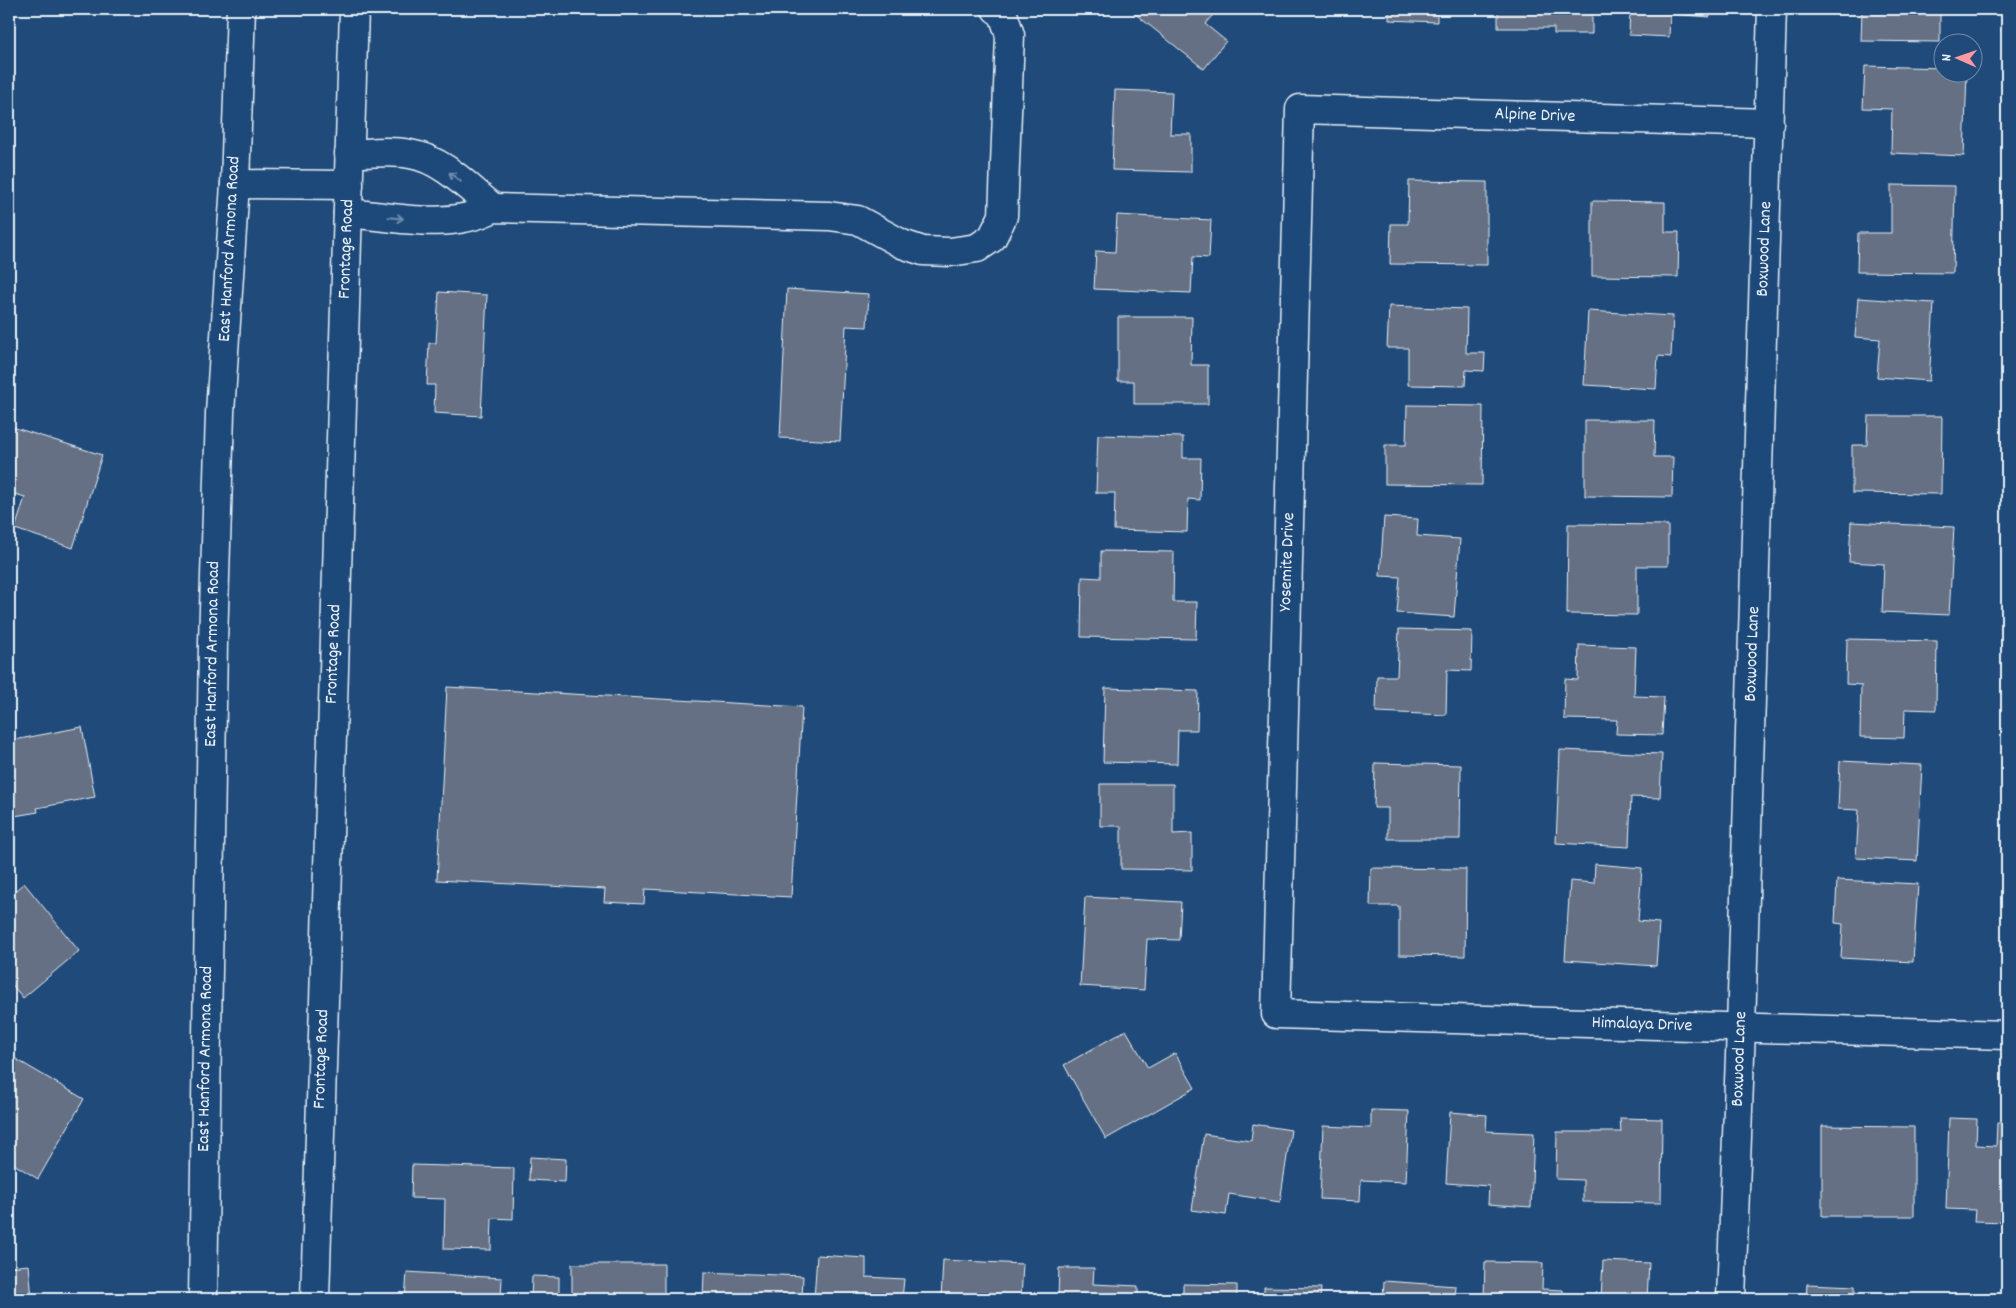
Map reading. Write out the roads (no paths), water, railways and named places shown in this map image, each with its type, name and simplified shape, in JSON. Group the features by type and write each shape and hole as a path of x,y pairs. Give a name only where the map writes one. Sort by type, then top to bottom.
{"street":[{"name":"East Hanford Armona Road","path":"203,1299 214,622 220,413 234,184 240,9"},
{"name":"Frontage Road","path":"315,1299 354,9"},
{"path":"348,214 439,221 477,216 493,208 829,216 858,220 902,244 923,251 950,252 977,248 992,238 1003,216 1010,35 1002,14 996,9"},
{"name":"Boxwood Lane","path":"1731,1299 1772,9"},
{"name":"Alpine Drive","path":"1300,109 1769,123"},
{"name":"Yosemite Drive","path":"1276,1014 1300,109"},
{"path":"349,154 390,152 413,154 440,165 493,208"},
{"path":"234,184 348,185"},
{"name":"Himalaya Drive","path":"1276,1014 2007,1036"}]}
